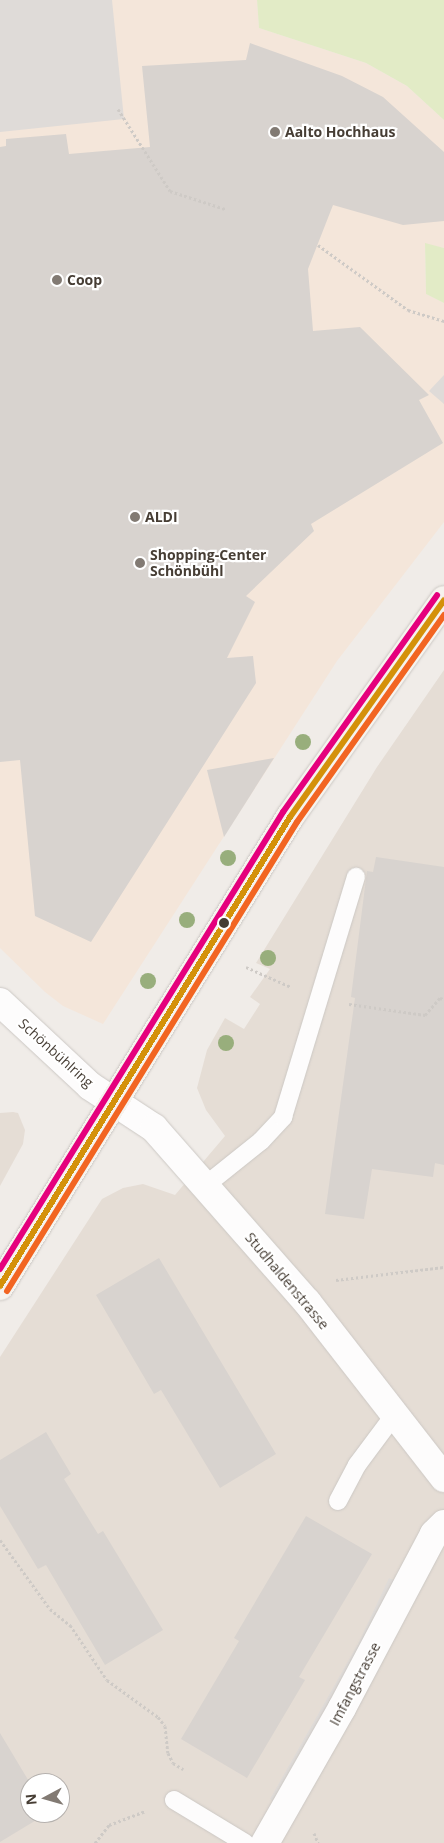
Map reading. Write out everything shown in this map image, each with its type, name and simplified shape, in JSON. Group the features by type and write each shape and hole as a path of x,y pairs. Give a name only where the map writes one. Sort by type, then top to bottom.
{"street":[{"path":"0,1286 65,1186 114,1102 290,817 444,600"},
{"name":"Schönbühlring","path":"0,1002 63,1062 114,1102"},
{"name":"Studhaldenstrasse","path":"114,1102 154,1128 206,1185 307,1302 444,1478"},
{"name":"Imfangstrasse","path":"265,1843 342,1708 434,1534 444,1524"}],"lane":[{"path":"206,1185 261,1141 283,1117 356,877"},
{"path":"338,1501 357,1465 395,1414"},
{"path":"174,1800 245,1843"}],"path":[{"path":"118,110 170,191 225,209"},
{"path":"318,245 408,310 444,321"},
{"path":"246,967 279,982"},
{"path":"356,1005 425,1015 440,998 444,999"},
{"path":"336,1280 444,1267"},
{"path":"0,1540 50,1609 70,1625 107,1680 158,1717 165,1726 168,1753 173,1763 188,1772 174,1800 109,1825 95,1843"}],"shaded area":[{"path":"0,0 257,0 259,28 366,63 407,86 444,120 444,248 425,244 426,294 444,303 444,522 337,661 103,1024 63,1006 45,992 0,948"},
{"path":"0,0 112,0 124,119 0,132"},
{"path":"444,375 444,404 429,391"},
{"path":"444,670 444,1843 0,1843 0,1357 102,1199 123,1188 143,1184 175,1195 225,1136 206,1110 197,1088 207,1050 225,1018 244,1029 260,1004 250,997 270,969 256,963 377,767"},
{"path":"0,1113 18,1113 25,1130 23,1144 0,1186"},
{"path":"389,1578 400,1583 280,1806 270,1799 359,1642"}],"green space":[{"path":"257,0 444,0 444,120 407,86 366,63 259,28"},
{"path":"425,243 444,248 444,303 426,294"}],"building":[{"name":"Shopping-Center Schönbühl","path":"250,43 342,76 383,97 444,152 444,221 403,225 333,205 308,269 313,331 360,327 429,395 419,400 443,443 311,524 314,531 246,596 255,602 227,658 253,656 256,683 91,942 35,916 20,760 0,762 0,147 6,146 6,139 66,134 69,154 150,147 142,66 246,60"},
{"path":"274,758 224,837 207,770"},
{"path":"376,857 444,867 444,1165 435,1163 433,1177 372,1169 364,1219 325,1214 355,998 351,997 367,871 373,872"},
{"path":"159,1258 276,1454 220,1488 161,1390 154,1394 96,1295"},
{"path":"46,1432 71,1474 64,1479 98,1534 103,1531 163,1630 105,1665 46,1565 38,1569 0,1506 0,1460"},
{"path":"306,1516 372,1554 299,1677 305,1680 247,1778 181,1739 239,1641 234,1638"},
{"path":"0,1733 24,1773 20,1773 20,1823 31,1823 0,1842"}],"transit line":[{"path":"0,1269 283,812 437,595"},
{"path":"0,1286 290,817 444,600"},
{"path":"7,1291 297,822 444,615"}],"place":[{"name":"Aalto Hochhaus","path":"275,132"},
{"name":"Coop","path":"57,280"},
{"name":"ALDI","path":"135,517"},
{"name":"Shopping-Center Schönbühl","path":"140,563"}]}
